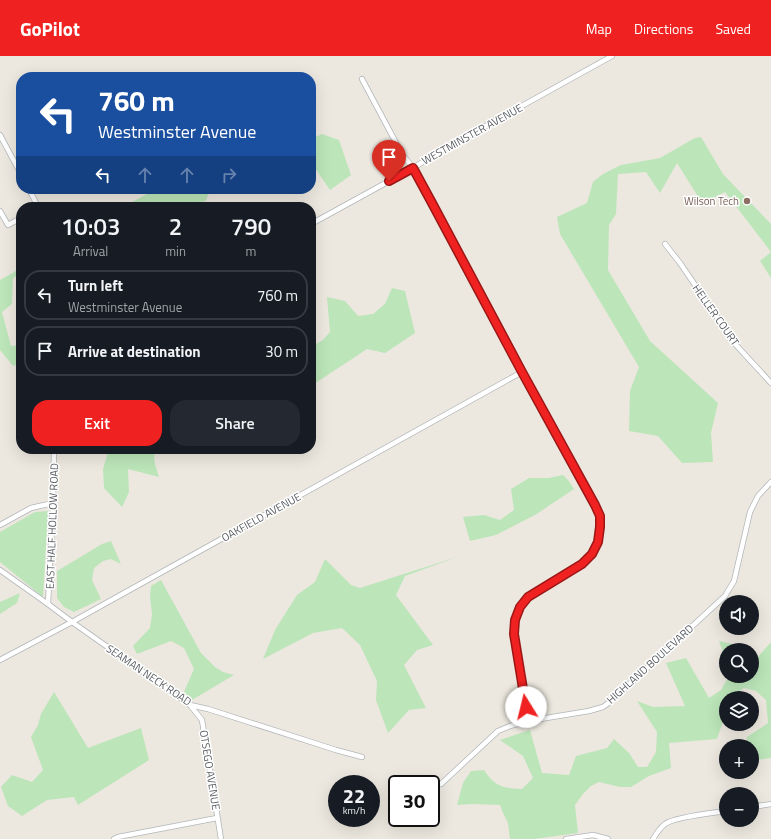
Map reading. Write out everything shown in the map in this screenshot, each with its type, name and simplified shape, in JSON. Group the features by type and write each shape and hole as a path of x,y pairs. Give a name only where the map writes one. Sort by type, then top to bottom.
{"street":[{"name":"WESTMINSTER AVENUE","path":"316,221 612,56"},
{"path":"362,79 402,154 413,168 600,516 598,542 592,554 582,564 528,597 520,607 515,620 514,634 528,722"},
{"path":"0,135 16,165"},
{"path":"0,211 8,226 16,221"},
{"name":"HELLER COURT","path":"665,244 680,263 736,345 771,383"},
{"name":"OAKFIELD AVENUE","path":"0,660 72,622 522,372"},
{"name":"EAST HALF HOLLOW ROAD","path":"48,604 54,454"},
{"name":"HIGHLAND BOULEVARD","path":"441,784 498,730 528,722 590,711 603,707 611,701 725,596 734,581 750,512 758,496 771,482"},
{"path":"0,526 31,508 53,503"},
{"name":"SEAMAN NECK ROAD","path":"0,570 190,705 208,709 362,757"},
{"name":"OTSEGO AVENUE","path":"190,705 202,720 221,839"},
{"path":"759,806 771,804"},
{"path":"653,839 665,824 676,819 719,812"},
{"path":"114,839 145,831 217,818"},
{"path":"566,839 593,834 608,839"}],"green space":[{"path":"322,134 339,140 351,175 330,190 316,169 316,137"},
{"path":"701,137 723,174 771,224 771,252 725,192 702,203 677,163 660,193 646,172 618,174 616,214 609,225 608,270 650,341 718,403 711,433 713,462 682,463 658,436 629,431 630,391 639,367 560,234 557,217 587,203 593,182 603,174 621,165 660,158 695,138"},
{"path":"147,194 208,194 206,201 201,202 132,202"},
{"path":"771,252 771,278 760,261"},
{"path":"16,271 16,276 13,278 12,304 2,312 11,346 16,346 16,365 13,366 0,350 0,280"},
{"path":"392,288 405,291 415,333 385,353 367,349 316,383 316,344 323,340 330,332 327,297 345,301 358,316 373,314 385,304"},
{"path":"108,454 155,454 154,459 159,477 128,469 129,492 122,507 104,488 103,469"},
{"path":"563,475 574,489 535,515 496,535 470,541 463,517 484,515 500,520 514,510 511,489 529,478 549,478"},
{"path":"48,511 43,597 0,562 0,532 35,512"},
{"path":"111,541 121,564 111,559 103,561 94,568 92,580 101,599 74,612 64,607 57,598 57,571 102,544"},
{"path":"457,557 405,576 396,595 433,645 417,650 404,665 426,708 409,710 388,733 376,700 377,681 360,645 342,628 313,633 263,659 275,630 297,595 315,582 325,559 351,585 360,588"},
{"path":"161,580 201,653 215,667 223,672 234,675 192,700 184,692 194,669 184,648 171,641 137,654 133,646 150,628 152,614 150,597 151,586"},
{"path":"20,593 17,603 0,614 0,602"},
{"path":"771,642 771,758 759,760 759,739 747,739 747,737 756,731 759,731 759,729 768,723 766,700 759,694 759,691 744,688 740,691 720,691 725,683 759,683 759,656"},
{"path":"686,658 709,698 719,691 720,731 717,739 669,743 671,768 649,776 631,787 620,787 599,782 591,786 575,805 578,833 534,839 510,839 508,823 500,805 457,805 463,783 471,771 484,770 492,780 500,786 510,788 522,789 533,778 523,756 500,740 530,730 542,773 569,775 576,756 607,748 614,739 629,753 638,767 647,767 656,752 657,732 637,701 653,707 685,706 666,663"},
{"path":"54,692 88,748 141,728 149,760 78,805 74,797 47,800 22,816 8,806 1,787 12,775 32,782 43,770 31,737 38,725 41,714"}],"place":[{"name":"Wilson Tech","path":"747,201"}],"route":[{"path":"389,181 413,168 600,516 598,542 592,554 582,564 528,597 520,607 515,620 514,634 526,707"}]}
